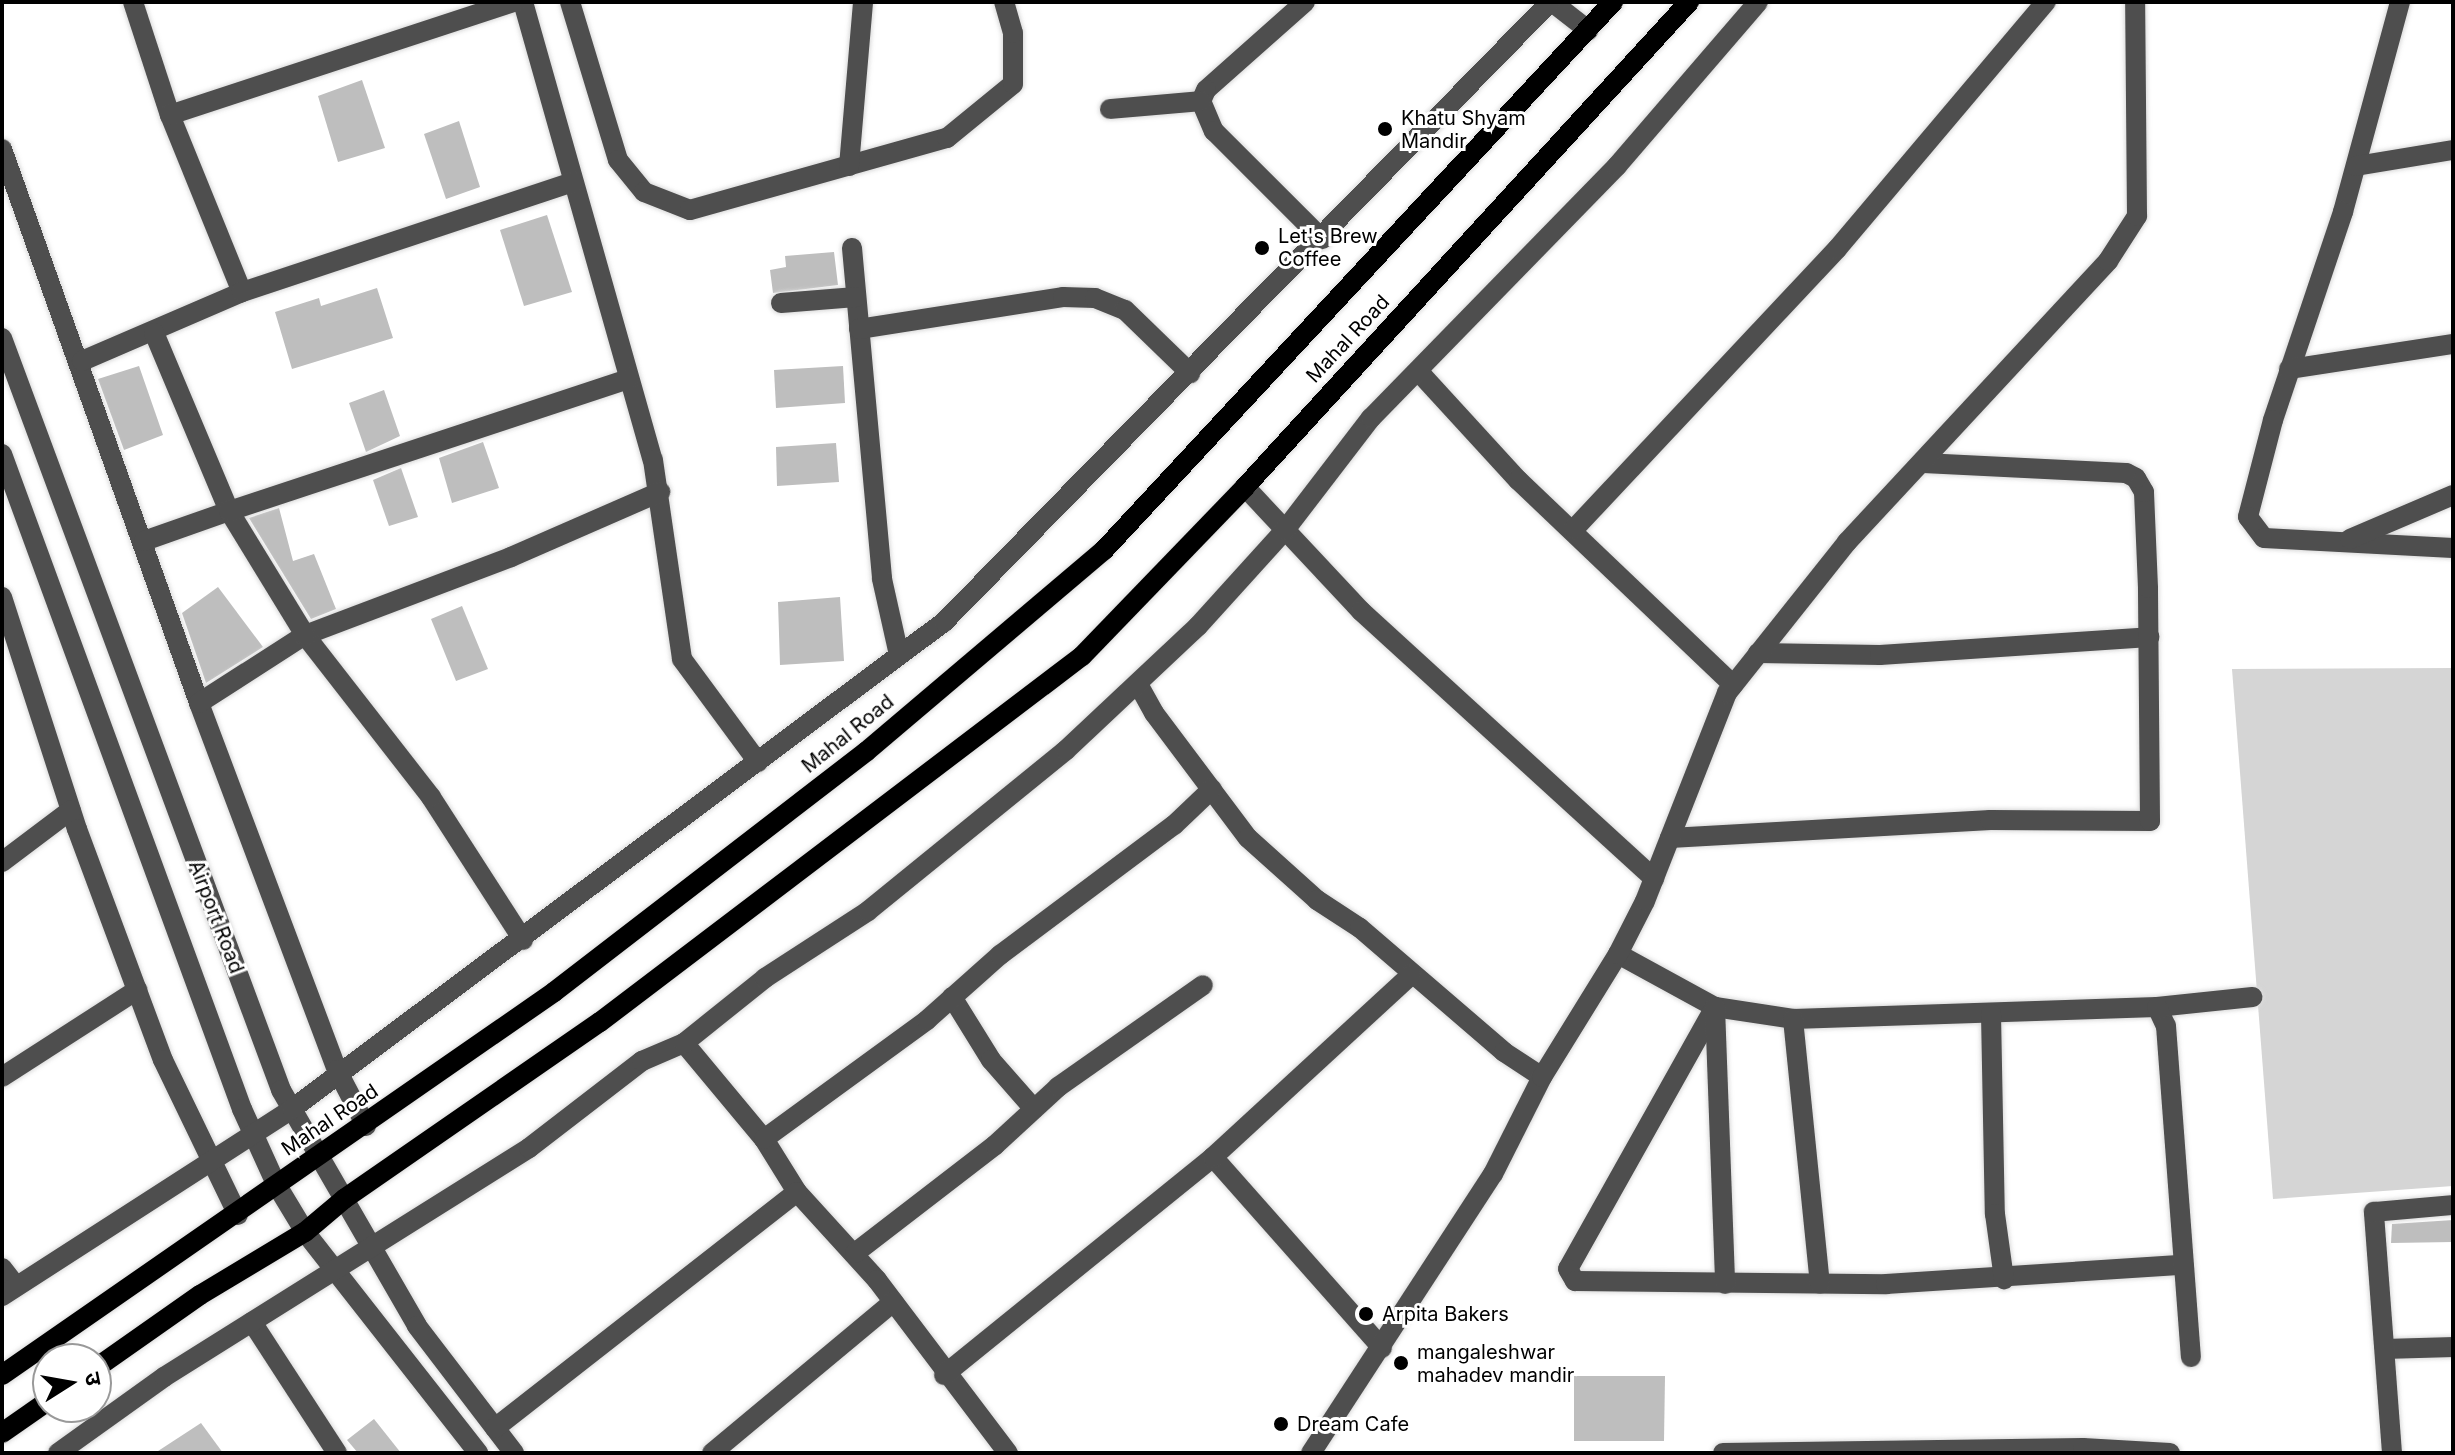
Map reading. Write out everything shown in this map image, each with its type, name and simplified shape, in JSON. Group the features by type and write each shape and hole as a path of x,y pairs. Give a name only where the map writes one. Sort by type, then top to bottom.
{"main road":[{"name":"Mahal Road","path":"2,1375 238,1215 276,1184 320,1158 554,992 855,760 1104,550 1613,2"},
{"name":"Mahal Road","path":"112,1357 200,1295 305,1232 344,1199 600,1022 1082,656 1245,487 1689,2"},
{"path":"2,1433 32,1412"}],"street":[{"path":"133,2 170,115 242,292"},
{"path":"170,115 514,2"},
{"path":"523,2 660,492 682,659 758,762"},
{"path":"570,2 618,160 644,192 690,210 947,138 1013,84 1013,33 1004,2"},
{"path":"849,166 863,2"},
{"path":"1305,2 1206,90 1201,101 1214,131 1322,239"},
{"path":"2,1268 9,1291 253,1136 292,1109 337,1070 523,940 944,622 1551,2 1588,30"},
{"path":"58,1453 252,1322 529,1148 642,1061 684,1043 765,978 868,911 973,829 1138,684 1285,530 1371,418 1617,166 1758,2"},
{"path":"1574,529 1837,249 2046,2"},
{"path":"1311,1453 1493,1174 1542,1077 1618,954 1654,879 1733,685 1847,542 2108,261 2137,216 2135,2"},
{"path":"2400,2 2356,166 2289,369 2248,517 2264,538 2453,548"},
{"path":"1110,109 1201,101"},
{"path":"2,149 82,361 199,703 337,1070 366,1126"},
{"path":"2356,166 2453,150"},
{"path":"82,361 154,333 242,292 573,182"},
{"path":"852,248 882,579 899,655"},
{"path":"781,303 856,297"},
{"path":"859,329 1063,297 1095,298 1125,310 1190,373"},
{"path":"154,333 229,511 305,635 431,797 523,940"},
{"name":"Airport Road","path":"2,338 292,1109 369,1248 417,1326 514,1453"},
{"path":"2289,369 2453,344"},
{"path":"1419,372 1518,480 1574,529 1733,685"},
{"path":"144,541 629,379"},
{"name":"Airport Road","path":"2,454 253,1136 276,1184 305,1232 478,1453"},
{"path":"1670,838 1960,821 2150,821 2144,492 2136,478 2126,473 1923,463"},
{"path":"1245,487 1361,611 1654,879"},
{"path":"199,703 305,635 511,557 660,492"},
{"path":"2346,541 2453,495"},
{"path":"2,597 71,810 163,1060 215,1159 238,1215"},
{"path":"1758,653 1880,655 2149,637"},
{"path":"1138,684 1154,713 1248,838 1504,1052 1542,1077"},
{"path":"764,1139 847,1082 1212,789"},
{"path":"2,862 71,810"},
{"path":"1618,954 1715,1007 1793,1019 2157,1007 2252,997"},
{"path":"944,1375 1213,1157 1411,975"},
{"path":"855,1253 1034,1109 1203,985"},
{"path":"2,1077 137,990"},
{"path":"952,997 991,1060 1034,1109"},
{"path":"1715,1007 1568,1269 1575,1281 1820,1284 2004,1279 2182,1265"},
{"path":"1715,1007 1725,1284"},
{"path":"2157,1007 2166,1026 2191,1357"},
{"path":"1991,1014 1995,1214 2004,1279"},
{"path":"1793,1019 1820,1284"},
{"path":"684,1043 764,1139 797,1192 855,1253 944,1375 1008,1453"},
{"path":"1213,1157 1382,1348"},
{"path":"495,1428 797,1192"},
{"path":"2392,1453 2374,1212 2453,1205"},
{"path":"712,1453 893,1302"},
{"path":"252,1322 337,1453"},
{"path":"2385,1349 2453,1347"},
{"path":"1723,1453 2170,1453"}],"shaded area":[{"path":"2453,668 2453,1186 2273,1199 2232,669"}],"building":[{"path":"362,80 385,148 338,162 318,96"},
{"path":"459,121 480,187 446,199 424,134"},
{"path":"547,215 572,292 524,306 500,230"},
{"path":"834,252 838,285 773,293 770,270 786,267 785,256"},
{"path":"377,288 393,338 292,369 275,312 319,298 321,306"},
{"path":"139,366 163,435 124,450 98,379"},
{"path":"843,366 845,403 776,408 774,370"},
{"path":"384,390 400,436 366,452 349,403"},
{"path":"483,442 499,488 452,503 439,458"},
{"path":"836,443 839,482 777,486 776,447"},
{"path":"401,468 418,517 389,526 373,480"},
{"path":"279,508 293,561 314,554 336,609 311,619 249,518"},
{"path":"218,587 263,647 206,683 182,613"},
{"path":"840,597 844,661 780,665 778,602"},
{"path":"462,606 488,669 456,681 431,619"},
{"path":"2453,1220 2453,1242 2391,1243 2392,1224"},
{"path":"1574,1376 1665,1376 1664,1441 1574,1441"},
{"path":"374,1419 401,1453 358,1453 347,1440"},
{"path":"201,1423 223,1453 155,1453"}],"place":[{"name":"Khatu Shyam Mandir","path":"1385,129"},
{"name":"Let's Brew Coffee","path":"1262,248"},
{"name":"Arpita Bakers","path":"1366,1314"},
{"name":"mangaleshwar mahadev mandir","path":"1401,1363"},
{"name":"Dream Cafe","path":"1281,1424"}]}
